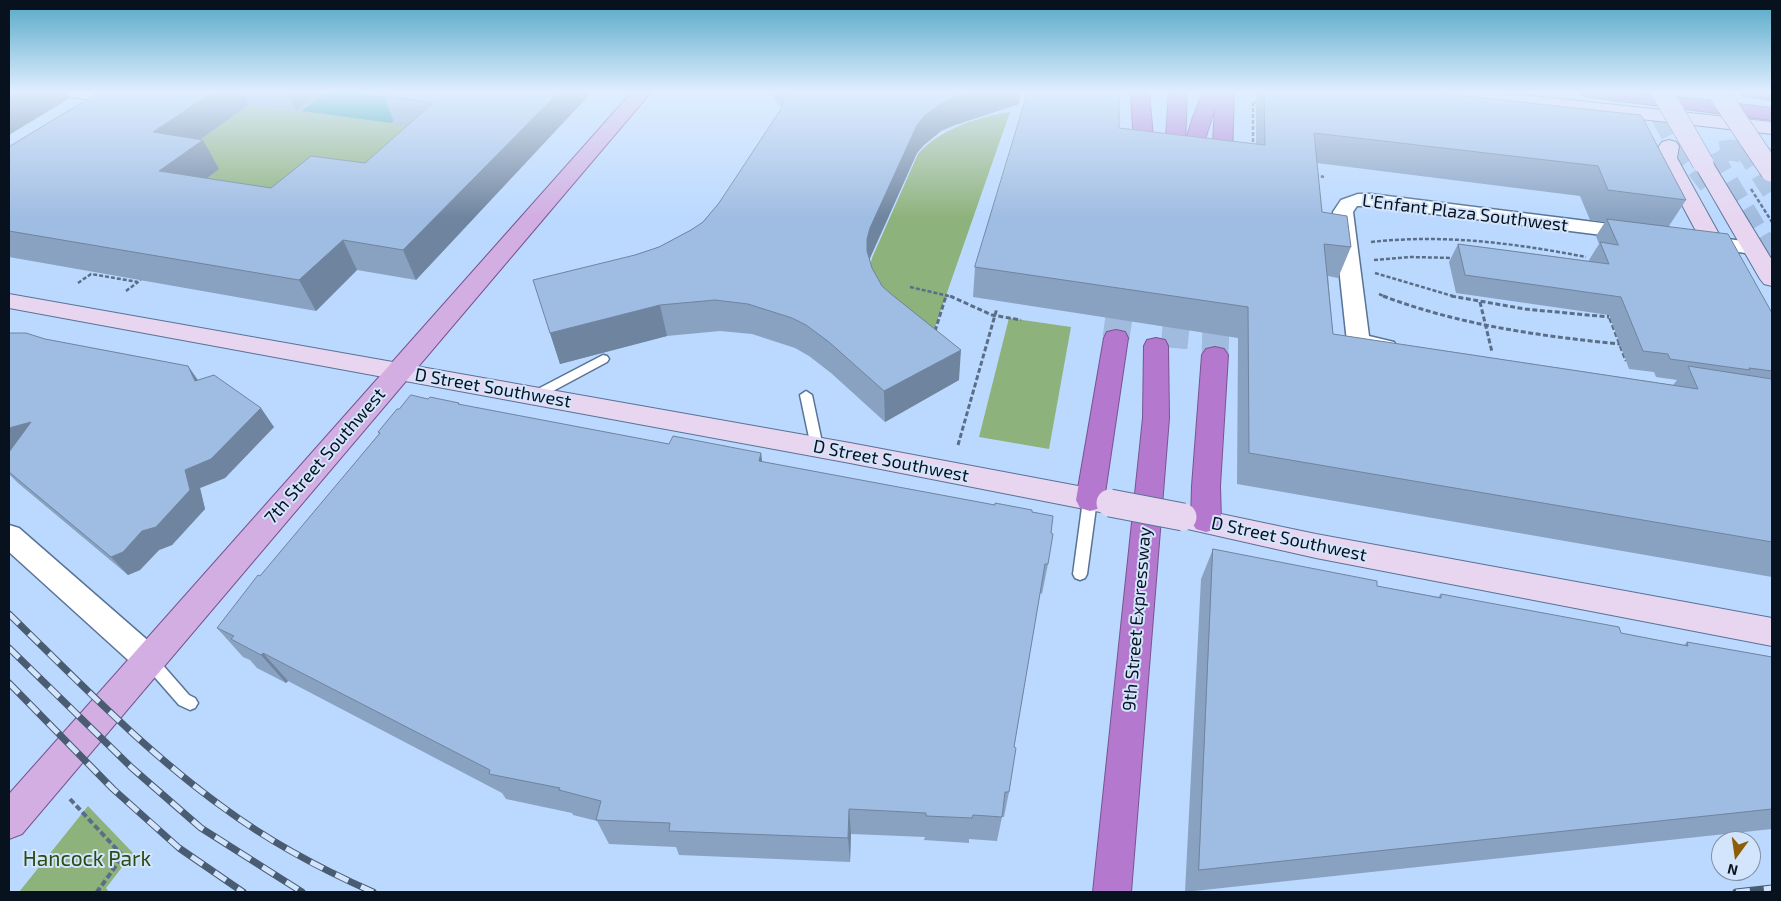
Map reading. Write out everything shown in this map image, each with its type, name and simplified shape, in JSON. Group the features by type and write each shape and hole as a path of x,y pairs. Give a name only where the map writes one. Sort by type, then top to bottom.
{"highway":[{"path":"1143,134 1144,148"},
{"path":"1181,134 1183,153 1193,134"},
{"path":"1222,158 1223,134"},
{"path":"1100,501 1116,338"},
{"name":"9th Street Expressway","path":"1112,892 1156,418 1165,347"},
{"path":"1194,519 1206,486 1215,355"}],"main road":[{"name":"7th Street Southwest","path":"9,821 605,134"}],"street":[{"path":"1686,134 1703,163 1763,249 1772,280"},
{"path":"1746,134 1771,172"},
{"path":"1669,146 1667,158 1713,243"},
{"name":"L'Enfant Plaza Southwest","path":"1406,350 1358,342 1343,212 1348,203 1353,200 1371,200 1654,236"},
{"path":"1684,239 1763,249"},
{"name":"D Street Southwest","path":"9,300 817,447 1194,519 1316,546 1772,632"},
{"path":"9,536 149,660"}],"lane":[{"path":"536,395 603,359"},
{"path":"806,395 817,447"},
{"path":"1080,574 1100,501"},
{"path":"149,660 184,700 190,703"}],"path":[{"path":"1253,134 1253,148"},
{"path":"1747,183 1772,222"},
{"path":"1363,243 1418,237 1463,239 1519,245 1586,257"},
{"path":"1463,239 1465,245"},
{"path":"1583,250 1588,264"},
{"path":"1365,261 1410,257 1463,258"},
{"path":"1374,272 1442,294 1480,302 1540,311 1609,317"},
{"path":"78,283 90,274 138,282"},
{"path":"126,291 148,274"},
{"path":"910,287 947,294 992,315 1021,320"},
{"path":"932,338 947,294"},
{"path":"1378,294 1436,315 1485,327 1548,337 1620,344"},
{"path":"1480,302 1492,352"},
{"path":"958,445 997,308"},
{"path":"1606,310 1628,366"},
{"path":"69,799 123,856 97,892"}],"green space":[{"path":"208,134 440,134 287,217 170,161"},
{"path":"943,134 1002,134 927,350 869,270 872,258 918,154"},
{"path":"1009,318 1071,327 1049,449 979,437"},
{"name":"Hancock Park","path":"88,806 133,853 106,888 109,892 19,892"}],"building":[{"path":"30,134 166,134 203,140 159,171 271,188 311,156 365,163 398,134 517,134 403,250 343,240 299,280 9,231 9,147"},
{"path":"764,134 913,134 870,228 867,239 867,251 872,268 882,286 961,350 884,391 829,342 806,325 792,318 748,304 715,300 660,305 550,333 533,280 635,255 659,247 703,222 719,203"},
{"path":"1015,134 1171,134 1265,145 1265,134 1314,134 1322,212 1347,216 1351,247 1324,244 1333,334 1698,389 1688,366 1772,379 1772,542 1249,453 1248,307 975,267"},
{"path":"1323,134 1651,134 1686,200 1608,190 1598,166"},
{"path":"1607,219 1728,234 1772,313 1772,371 1749,368 1750,370 1670,359 1668,354 1643,351 1621,297 1465,275 1458,244 1609,264 1600,242 1618,245"},
{"path":"9,333 26,333 45,339 188,366 195,381 214,375 261,408 211,459 185,470 190,490 156,527 142,531 123,552 111,557 9,472 9,452 31,422 9,428"},
{"path":"411,395 428,399 430,397 669,444 673,436 761,453 759,461 995,505 995,503 1053,516 1051,533 1053,534 1048,564 1045,564 1014,747 1016,748 1009,792 1005,792 1002,817 973,815 972,818 926,816 926,813 849,809 848,838 669,831 670,823 596,820 601,801 559,790 560,788 489,774 490,770 263,653 261,655 231,639 234,636 217,628 258,575 260,576 380,433 378,432 397,409"},
{"path":"1213,549 1377,581 1377,586 1441,598 1441,594 1619,627 1621,633 1688,646 1687,642 1772,657 1772,809 1199,870"}],"tunnel":[{"path":"1671,134 1709,184"},
{"path":"1741,149 1747,153"},
{"path":"1747,153 1732,150 1711,153 1772,256"},
{"path":"1747,153 1772,159"},
{"path":"1747,153 1772,191"},
{"path":"1122,297 1124,283"},
{"path":"1116,338 1122,296"},
{"path":"1174,348 1179,296"},
{"path":"1215,355 1217,297"}],"railway":[{"path":"9,614 140,740 195,786 241,820 278,843 334,874 373,892"},
{"path":"9,648 132,768 201,828 302,892"},
{"path":"9,683 113,789 179,848 243,892"},
{"path":"1736,892 1772,888"}]}
